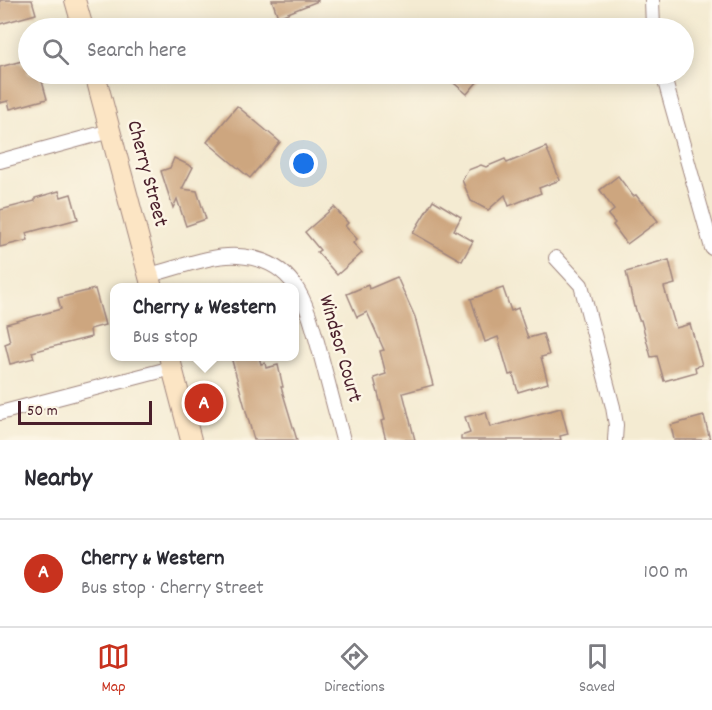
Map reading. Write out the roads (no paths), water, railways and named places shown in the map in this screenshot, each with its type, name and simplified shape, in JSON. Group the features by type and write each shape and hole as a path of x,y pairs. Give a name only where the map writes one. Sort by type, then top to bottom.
{"main road":[{"path":"75,0 80,18"},
{"name":"Cherry Street","path":"98,84 150,281"},
{"path":"170,362 191,440"}],"street":[{"path":"652,0 653,18"},
{"path":"666,84 712,249"},
{"path":"0,161 110,131"},
{"name":"Windsor Court","path":"150,281 221,257 237,256 252,258 280,271 293,283"},
{"path":"556,258 580,285 613,407 616,425 615,440"},
{"name":"Windsor Court","path":"299,293 307,305 343,440"},
{"path":"0,412 170,362"}],"place":[{"name":"Cherry & Western","path":"204,403"}]}
